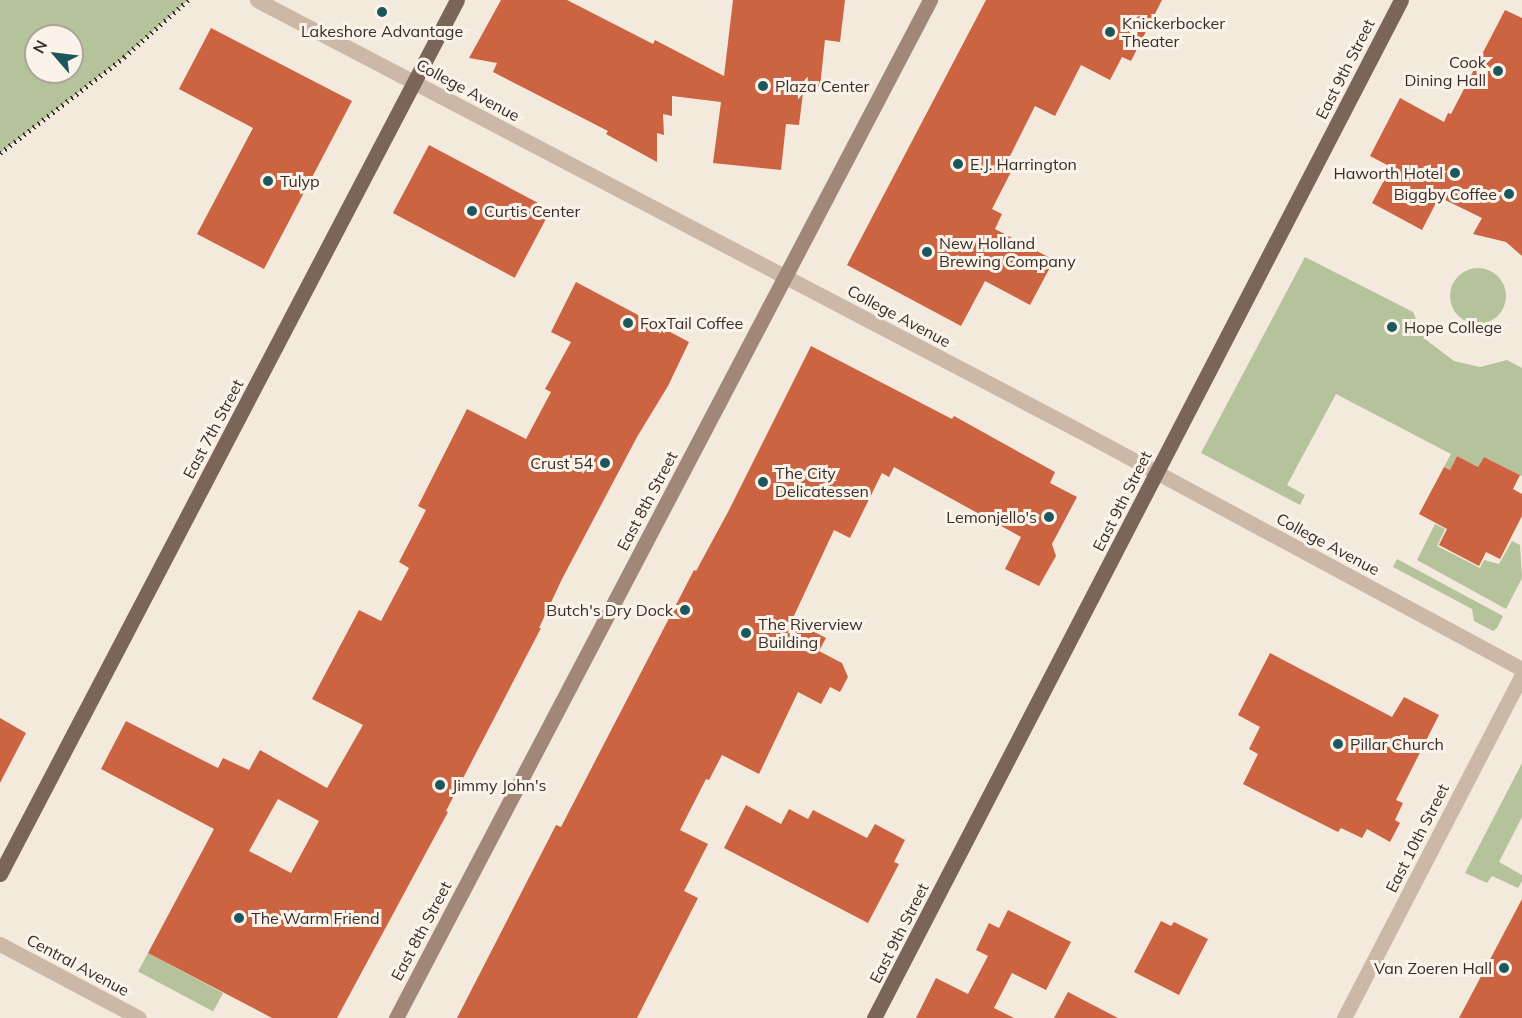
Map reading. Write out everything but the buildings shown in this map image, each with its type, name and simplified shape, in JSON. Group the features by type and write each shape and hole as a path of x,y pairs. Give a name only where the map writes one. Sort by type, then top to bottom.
{"main road":[{"name":"East 7th Street","path":"0,874 457,0"},
{"name":"East 8th Street","path":"396,1018 930,0"},
{"name":"East 9th Street","path":"874,1018 1401,0"}],"street":[{"name":"College Avenue","path":"256,0 1157,472 1522,669"},
{"name":"East 10th Street","path":"1344,1018 1522,674"},
{"name":"Central Avenue","path":"0,944 139,1018"}],"green space":[{"path":"0,0 188,0 124,57 0,153"},
{"path":"1305,257 1413,312 1425,339 1454,361 1480,367 1507,360 1522,368 1522,476 1484,457 1478,467 1457,456 1450,470 1444,467 1451,454 1336,394 1287,485 1305,495 1300,505 1201,453"},
{"path":"1478,268 1489,270 1498,276 1504,285 1506,296 1504,307 1498,316 1489,322 1478,324 1467,322 1458,316 1452,307 1450,296 1452,285 1458,276 1467,270"},
{"path":"1435,524 1445,529 1437,546 1480,568 1484,560 1499,564 1512,541 1520,545 1522,578 1506,609 1417,560"},
{"path":"1397,559 1503,616 1497,628 1493,631 1474,621 1472,609 1393,567"},
{"path":"1522,763 1522,817 1499,862 1522,875 1518,888 1492,876 1487,883 1465,873"},
{"path":"148,953 223,993 213,1011 138,972"}],"railway":[{"path":"0,153 124,57 188,0"}],"place":[{"name":"Lakeshore Advantage","path":"382,12"},
{"name":"Knickerbocker Theater","path":"1110,32"},
{"name":"Cook Dining Hall","path":"1498,71"},
{"name":"Plaza Center","path":"763,86"},
{"name":"E.J. Harrington","path":"958,164"},
{"name":"Haworth Hotel","path":"1455,173"},
{"name":"Tulyp","path":"268,181"},
{"name":"Biggby Coffee","path":"1509,194"},
{"name":"Curtis Center","path":"472,211"},
{"name":"New Holland Brewing Company","path":"927,252"},
{"name":"FoxTail Coffee","path":"628,323"},
{"name":"Hope College","path":"1392,327"},
{"name":"Crust 54","path":"605,463"},
{"name":"The City Delicatessen","path":"763,482"},
{"name":"Lemonjello's","path":"1049,517"},
{"name":"Butch's Dry Dock","path":"685,610"},
{"name":"The Riverview Building","path":"746,633"},
{"name":"Pillar Church","path":"1338,744"},
{"name":"Jimmy John's","path":"440,785"},
{"name":"The Warm Friend","path":"239,918"},
{"name":"Van Zoeren Hall","path":"1504,968"}]}
